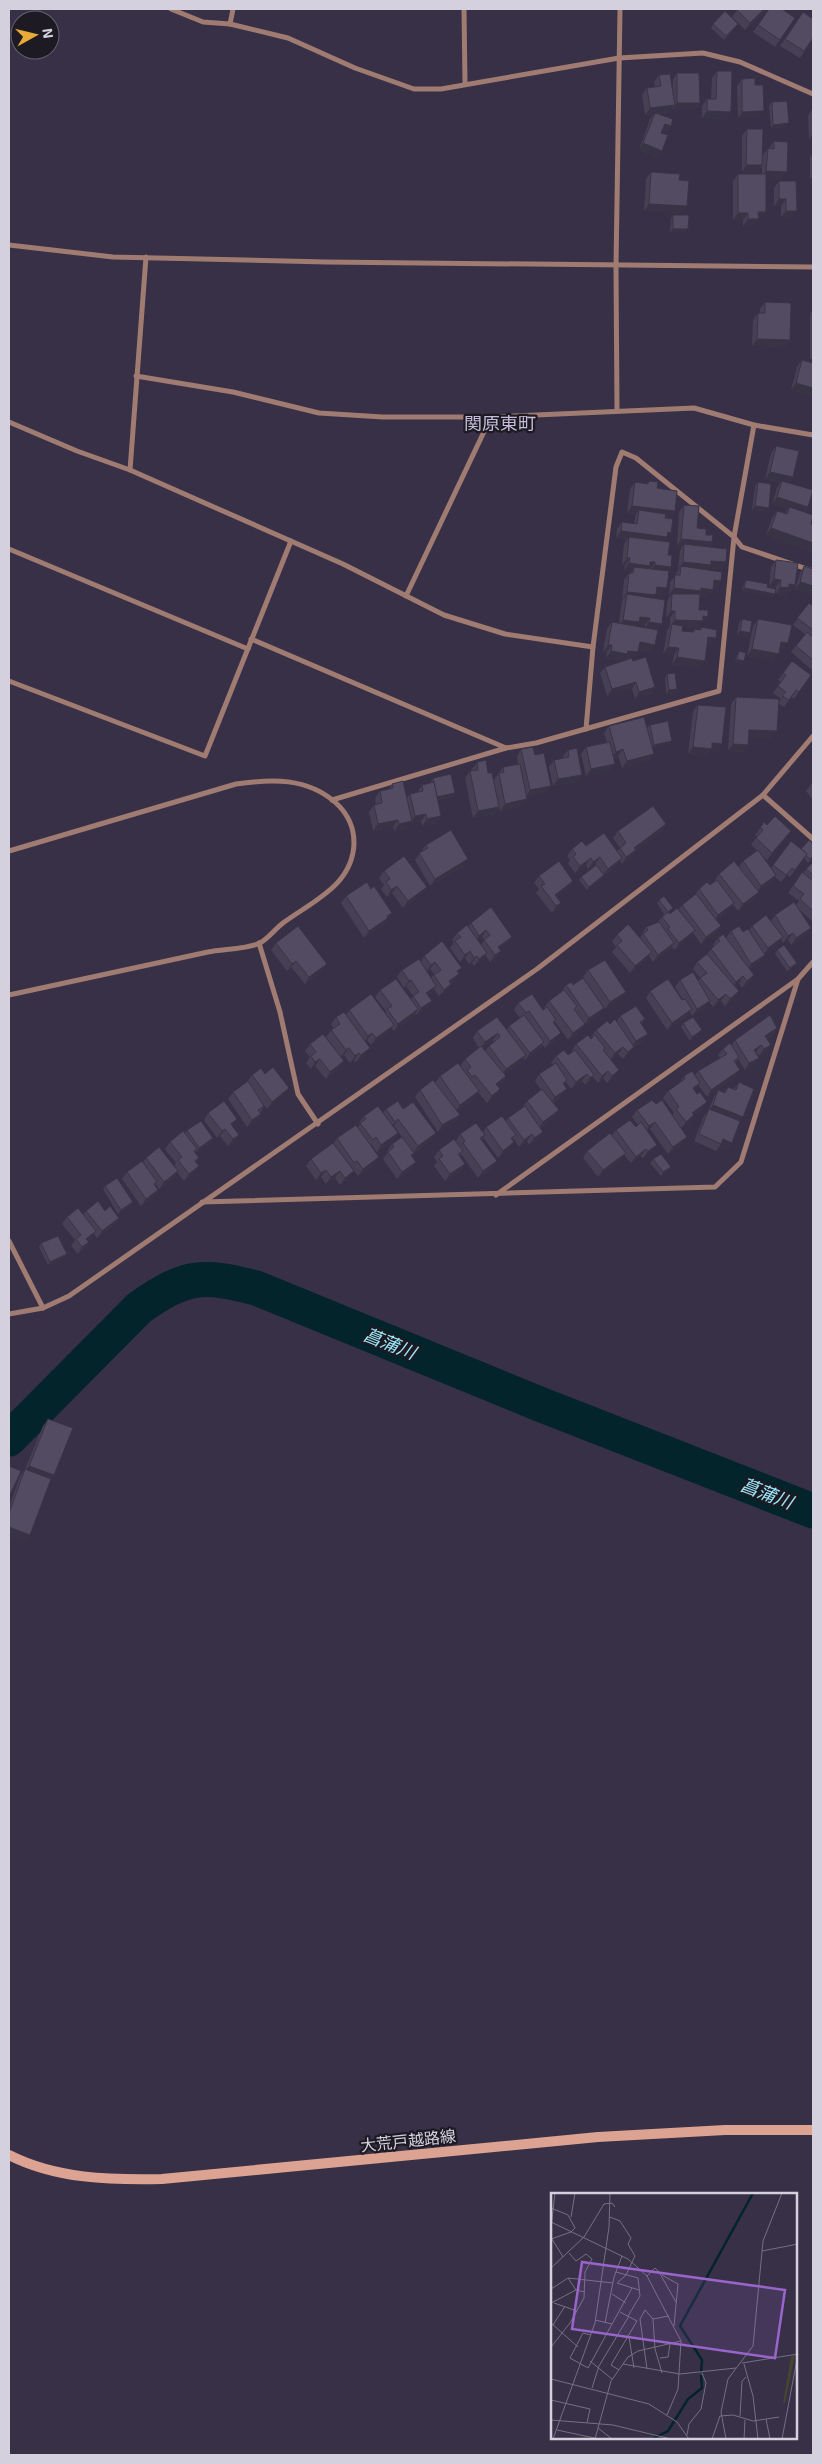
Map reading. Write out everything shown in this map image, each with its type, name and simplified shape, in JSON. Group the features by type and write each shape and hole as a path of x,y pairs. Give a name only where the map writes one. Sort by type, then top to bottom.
{"main road":[{"name":"大荒戸越路線","path":"9,2155 64,2173 108,2180 162,2179 598,2137 724,2130 813,2130"}],"street":[{"path":"171,9 203,22 230,24 288,38 355,68 414,89 441,88 619,58 703,53 740,62 813,94"},
{"path":"230,24 233,9"},
{"path":"464,9 465,83"},
{"path":"617,410 616,266 620,9"},
{"path":"9,245 113,257 616,266 813,267"},
{"path":"130,470 146,257"},
{"path":"136,376 233,392 319,413 382,417 491,417 694,408 754,425 813,434"},
{"path":"406,596 491,417"},
{"path":"9,422 130,470 291,541 444,615 505,634 593,647"},
{"path":"332,800 506,748 586,729 719,691 734,537 754,425"},
{"path":"586,729 593,647 616,467 622,452 636,458 734,537 742,547 813,571"},
{"path":"10,682 205,756 291,541"},
{"path":"9,548 248,649"},
{"path":"252,639 506,748"},
{"path":"9,1314 43,1308 69,1296 202,1202 318,1124 536,969 763,795 813,736"},
{"path":"9,851 236,784 273,779 299,783 332,800 346,813 352,825 354,855 349,869 340,882 322,897 282,924 259,944 220,949 9,995"},
{"path":"763,795 813,839"},
{"path":"259,944 280,1012 298,1094 318,1124"},
{"path":"496,1195 798,978 813,962"},
{"path":"202,1202 496,1195 715,1187 740,1162 798,978"},
{"path":"9,1241 43,1308"}],"building":[{"path":"738,9 764,9 750,23"},
{"path":"769,9 782,9 795,18 780,40 758,25"},
{"path":"725,11 738,24 726,36 713,24"},
{"path":"803,12 813,19 813,38 804,51 785,39"},
{"path":"717,71 732,71 731,112 707,111 707,99 716,99"},
{"path":"677,73 699,73 700,103 677,103"},
{"path":"670,74 675,105 650,108 647,88 661,86 659,75"},
{"path":"755,78 755,85 763,85 764,111 742,112 742,79"},
{"path":"787,101 789,123 773,125 772,102"},
{"path":"655,113 673,119 671,126 665,124 661,133 668,135 662,151 643,143"},
{"path":"747,129 763,129 762,165 746,165"},
{"path":"774,141 788,142 787,172 766,171 768,148 774,149"},
{"path":"651,172 680,174 679,180 689,181 687,206 649,204"},
{"path":"738,174 766,174 766,212 758,212 759,219 748,219 748,213 738,213"},
{"path":"779,181 796,181 797,211 786,211 786,199 779,199"},
{"path":"673,215 689,215 688,229 673,229"},
{"path":"765,302 791,303 790,340 757,339 758,313 765,313"},
{"path":"802,360 813,363 813,388 796,383"},
{"path":"776,446 799,451 793,477 770,472"},
{"path":"649,481 658,482 657,488 677,491 675,511 632,506 635,482 648,484"},
{"path":"782,481 813,490 808,507 777,497"},
{"path":"758,482 771,484 769,508 755,506"},
{"path":"684,505 699,506 697,528 706,529 706,535 713,535 712,542 681,539"},
{"path":"790,507 813,515 811,524 813,525 813,543 771,528 777,511 787,514"},
{"path":"639,510 666,514 665,518 673,519 671,533 668,532 667,537 621,531 622,522 637,524"},
{"path":"629,537 670,542 668,555 672,555 671,567 655,565 655,562 650,562 650,566 629,563 630,558 627,558"},
{"path":"684,544 727,549 726,562 711,561 711,565 683,562"},
{"path":"776,560 798,563 795,585 789,584 789,588 780,587 781,580 774,579"},
{"path":"681,566 722,572 721,581 714,580 713,590 701,588 701,591 674,588 675,575 680,575"},
{"path":"804,566 813,569 813,586 800,582"},
{"path":"634,567 669,571 667,588 657,587 656,595 627,592 629,573 633,573"},
{"path":"746,580 768,584 767,587 776,589 775,594 744,588"},
{"path":"627,594 665,600 662,624 649,622 650,618 640,617 639,622 623,620"},
{"path":"672,594 700,594 699,610 708,610 708,617 703,616 703,621 675,620 675,611 671,611"},
{"path":"809,603 813,606 813,630 797,618"},
{"path":"742,619 752,621 750,633 740,631"},
{"path":"758,619 792,625 788,643 781,642 779,654 752,649"},
{"path":"612,622 658,630 655,645 640,642 638,652 628,651 627,654 611,651 612,645 608,645"},
{"path":"672,624 683,626 682,631 694,632 694,629 701,630 701,627 717,630 716,638 708,637 705,661 677,657 679,648 668,647"},
{"path":"807,632 813,637 813,660 796,646"},
{"path":"739,651 746,653 744,661 737,659"},
{"path":"646,657 655,687 639,692 636,682 612,689 605,667 632,658 633,661"},
{"path":"792,661 811,675 799,692 796,690 789,700 782,696 786,692 778,686 786,675 783,673"},
{"path":"675,673 677,689 669,690 667,674"},
{"path":"736,697 779,699 777,731 749,730 748,745 733,744"},
{"path":"698,705 726,707 722,744 712,743 712,749 693,747"},
{"path":"644,717 654,754 627,761 623,749 616,752 609,726"},
{"path":"668,721 672,741 654,745 650,725"},
{"path":"610,742 615,764 591,769 586,747"},
{"path":"533,747 535,755 544,753 551,786 530,790 521,749"},
{"path":"577,748 582,775 558,779 554,760 569,757 568,750"},
{"path":"486,760 488,773 492,773 499,807 478,811 470,771 478,770 477,762"},
{"path":"520,764 527,799 505,804 499,773 504,772 503,767"},
{"path":"451,774 455,793 437,797 433,778"},
{"path":"403,781 412,821 399,824 398,820 378,824 374,805 382,803 380,791 393,788 392,784"},
{"path":"434,782 441,816 427,819 426,814 415,816 410,794 423,791 422,785"},
{"path":"653,806 666,824 634,848 636,850 626,857 620,848 626,843 618,831"},
{"path":"775,816 791,831 772,853 756,838 763,830 760,828 764,822 767,825"},
{"path":"451,830 468,859 435,879 419,853 428,848 426,845"},
{"path":"604,833 622,858 608,869 600,857 593,862 591,858 580,866 573,857 576,854 572,849 582,841 586,846"},
{"path":"809,840 813,844 813,856 810,859 801,849"},
{"path":"791,841 807,854 795,870 792,868 786,875 773,865"},
{"path":"758,850 776,875 761,886 743,861"},
{"path":"404,856 427,887 408,901 397,886 391,890 386,882 390,879 384,871"},
{"path":"559,861 573,881 555,895 561,903 556,906 541,886 545,884 539,876"},
{"path":"734,861 759,892 743,904 719,874"},
{"path":"813,862 813,875 806,869"},
{"path":"596,865 604,875 589,887 581,877"},
{"path":"802,872 813,881 813,911 800,899 804,894 793,886"},
{"path":"717,880 734,903 718,915 699,889 707,882 710,885"},
{"path":"367,882 371,889 374,886 392,913 369,931 346,896"},
{"path":"696,894 721,926 706,937 682,905"},
{"path":"664,896 673,908 668,912 659,900"},
{"path":"794,902 811,928 796,938 793,933 788,936 775,915"},
{"path":"491,907 512,937 498,947 501,951 495,955 484,940 490,935 486,930 479,936 471,923"},
{"path":"677,908 695,930 679,943 668,929 670,927 662,917 668,912 670,914"},
{"path":"766,915 783,937 768,948 752,926"},
{"path":"659,922 674,943 658,955 643,934 648,930 646,927"},
{"path":"628,924 652,952 635,966 617,945 622,941 617,935"},
{"path":"467,925 487,953 479,959 477,956 474,958 470,951 465,955 455,941 461,937 457,933"},
{"path":"298,926 327,964 309,977 296,961 292,964 276,943"},
{"path":"739,926 743,932 748,929 765,955 751,964 731,931"},
{"path":"723,934 754,975 747,981 743,976 736,982 711,949 720,941 718,938"},
{"path":"442,941 462,968 457,971 459,974 449,981 451,984 444,990 434,975 441,970 435,962 431,965 424,956"},
{"path":"784,945 797,963 790,968 777,950"},
{"path":"707,954 739,991 730,999 726,994 718,1000 700,978 707,973 697,962"},
{"path":"419,959 436,986 426,993 432,1001 421,1008 413,996 419,992 402,970"},
{"path":"605,960 626,992 610,1002 588,970"},
{"path":"693,972 710,1001 697,1009 680,980"},
{"path":"583,978 604,1008 589,1018 566,985 571,982 573,985"},
{"path":"396,979 418,1009 398,1024 387,1009 392,1006 380,990"},
{"path":"668,979 682,1000 685,999 692,1009 672,1023 650,991"},
{"path":"564,990 577,1006 574,1009 585,1024 573,1033 549,1001"},
{"path":"371,994 394,1025 376,1038 372,1033 368,1036 349,1010"},
{"path":"532,994 543,1010 547,1007 556,1020 553,1022 561,1033 550,1041 529,1011 526,1013 518,1003"},
{"path":"636,1006 645,1019 640,1022 648,1034 636,1041 620,1016"},
{"path":"344,1012 370,1048 361,1055 359,1053 355,1056 349,1048 346,1050 331,1030 340,1024 336,1017"},
{"path":"524,1015 544,1042 530,1053 509,1026"},
{"path":"770,1015 777,1028 765,1036 771,1045 764,1049 761,1045 754,1050 759,1058 749,1063 735,1040"},
{"path":"497,1017 526,1055 506,1069 489,1046 500,1037 498,1033 485,1042 477,1031"},
{"path":"693,1017 702,1030 692,1037 683,1023"},
{"path":"615,1019 634,1047 628,1052 623,1047 615,1053 596,1030 607,1021 610,1024"},
{"path":"323,1034 344,1061 330,1072 320,1059 315,1062 311,1056 316,1052 310,1044"},
{"path":"588,1035 591,1039 595,1035 605,1048 603,1050 619,1070 612,1076 608,1071 602,1076 576,1044"},
{"path":"730,1043 739,1057 734,1061 740,1070 711,1090 698,1071 727,1054 723,1049"},
{"path":"481,1046 506,1076 496,1084 500,1089 492,1096 475,1075 472,1077 467,1070 471,1067 465,1059"},
{"path":"564,1050 568,1055 575,1050 594,1075 590,1078 587,1074 576,1082 556,1056"},
{"path":"458,1063 479,1091 460,1105 440,1076"},
{"path":"556,1063 567,1080 563,1083 567,1089 555,1097 539,1074"},
{"path":"273,1067 289,1088 272,1102 252,1075 261,1068 265,1074"},
{"path":"692,1071 700,1083 693,1088 697,1094 700,1092 707,1102 692,1113 694,1115 686,1122 676,1109 679,1107 668,1091 685,1079 684,1076"},
{"path":"433,1080 460,1115 442,1125 420,1090"},
{"path":"248,1081 264,1106 258,1110 261,1114 252,1120 233,1092"},
{"path":"739,1082 754,1089 743,1117 713,1105 718,1090 725,1093 728,1087 736,1090"},
{"path":"542,1089 559,1110 543,1122 527,1101"},
{"path":"652,1100 656,1104 662,1100 687,1137 673,1147 655,1122 649,1126 637,1110"},
{"path":"224,1101 237,1119 231,1124 239,1135 233,1139 225,1129 222,1131 208,1113"},
{"path":"398,1101 403,1109 413,1102 436,1133 418,1146 398,1119 395,1122 386,1109"},
{"path":"378,1106 398,1133 381,1145 376,1137 373,1140 360,1123 366,1119 364,1116"},
{"path":"525,1106 543,1132 534,1138 532,1134 524,1140 508,1118"},
{"path":"709,1109 740,1121 732,1143 723,1139 721,1144 699,1134"},
{"path":"502,1116 516,1135 511,1138 514,1142 503,1151 486,1127"},
{"path":"630,1120 636,1127 641,1122 657,1145 648,1151 646,1149 636,1157 616,1130"},
{"path":"201,1121 213,1138 199,1148 187,1130"},
{"path":"476,1123 485,1135 480,1138 497,1161 483,1171 463,1143 465,1141 460,1134"},
{"path":"356,1125 379,1157 363,1169 357,1161 354,1163 337,1138"},
{"path":"183,1131 197,1149 194,1151 199,1158 195,1161 199,1166 189,1174 178,1160 182,1157 170,1142"},
{"path":"610,1133 626,1153 603,1170 587,1151"},
{"path":"402,1137 414,1153 411,1155 416,1162 402,1172 388,1152 394,1147 392,1144"},
{"path":"454,1139 463,1151 458,1154 465,1164 450,1174 439,1159 443,1156 439,1150"},
{"path":"333,1143 354,1171 345,1178 340,1171 331,1177 326,1170 321,1173 311,1159"},
{"path":"159,1147 178,1171 164,1182 146,1158"},
{"path":"661,1154 671,1167 663,1172 653,1159"},
{"path":"142,1161 157,1182 154,1184 158,1190 146,1199 127,1172"},
{"path":"117,1178 133,1202 121,1210 105,1186"},
{"path":"98,1201 105,1211 110,1206 119,1218 102,1231 86,1211"},
{"path":"78,1208 96,1231 86,1239 89,1242 82,1247 76,1239 81,1235 67,1217"},
{"path":"58,1236 67,1254 50,1262 41,1243"},
{"path":"48,1419 73,1428 54,1475 29,1466"},
{"path":"9,1466 21,1471 9,1497"},
{"path":"25,1469 51,1479 30,1535 9,1527 9,1513"}],"waterway":[{"name":"菖蒲川","path":"9,1439 139,1308 182,1283 208,1279 256,1288 542,1405 813,1511"}],"district":[{"name":"関原東町","path":"500,423"}]}
